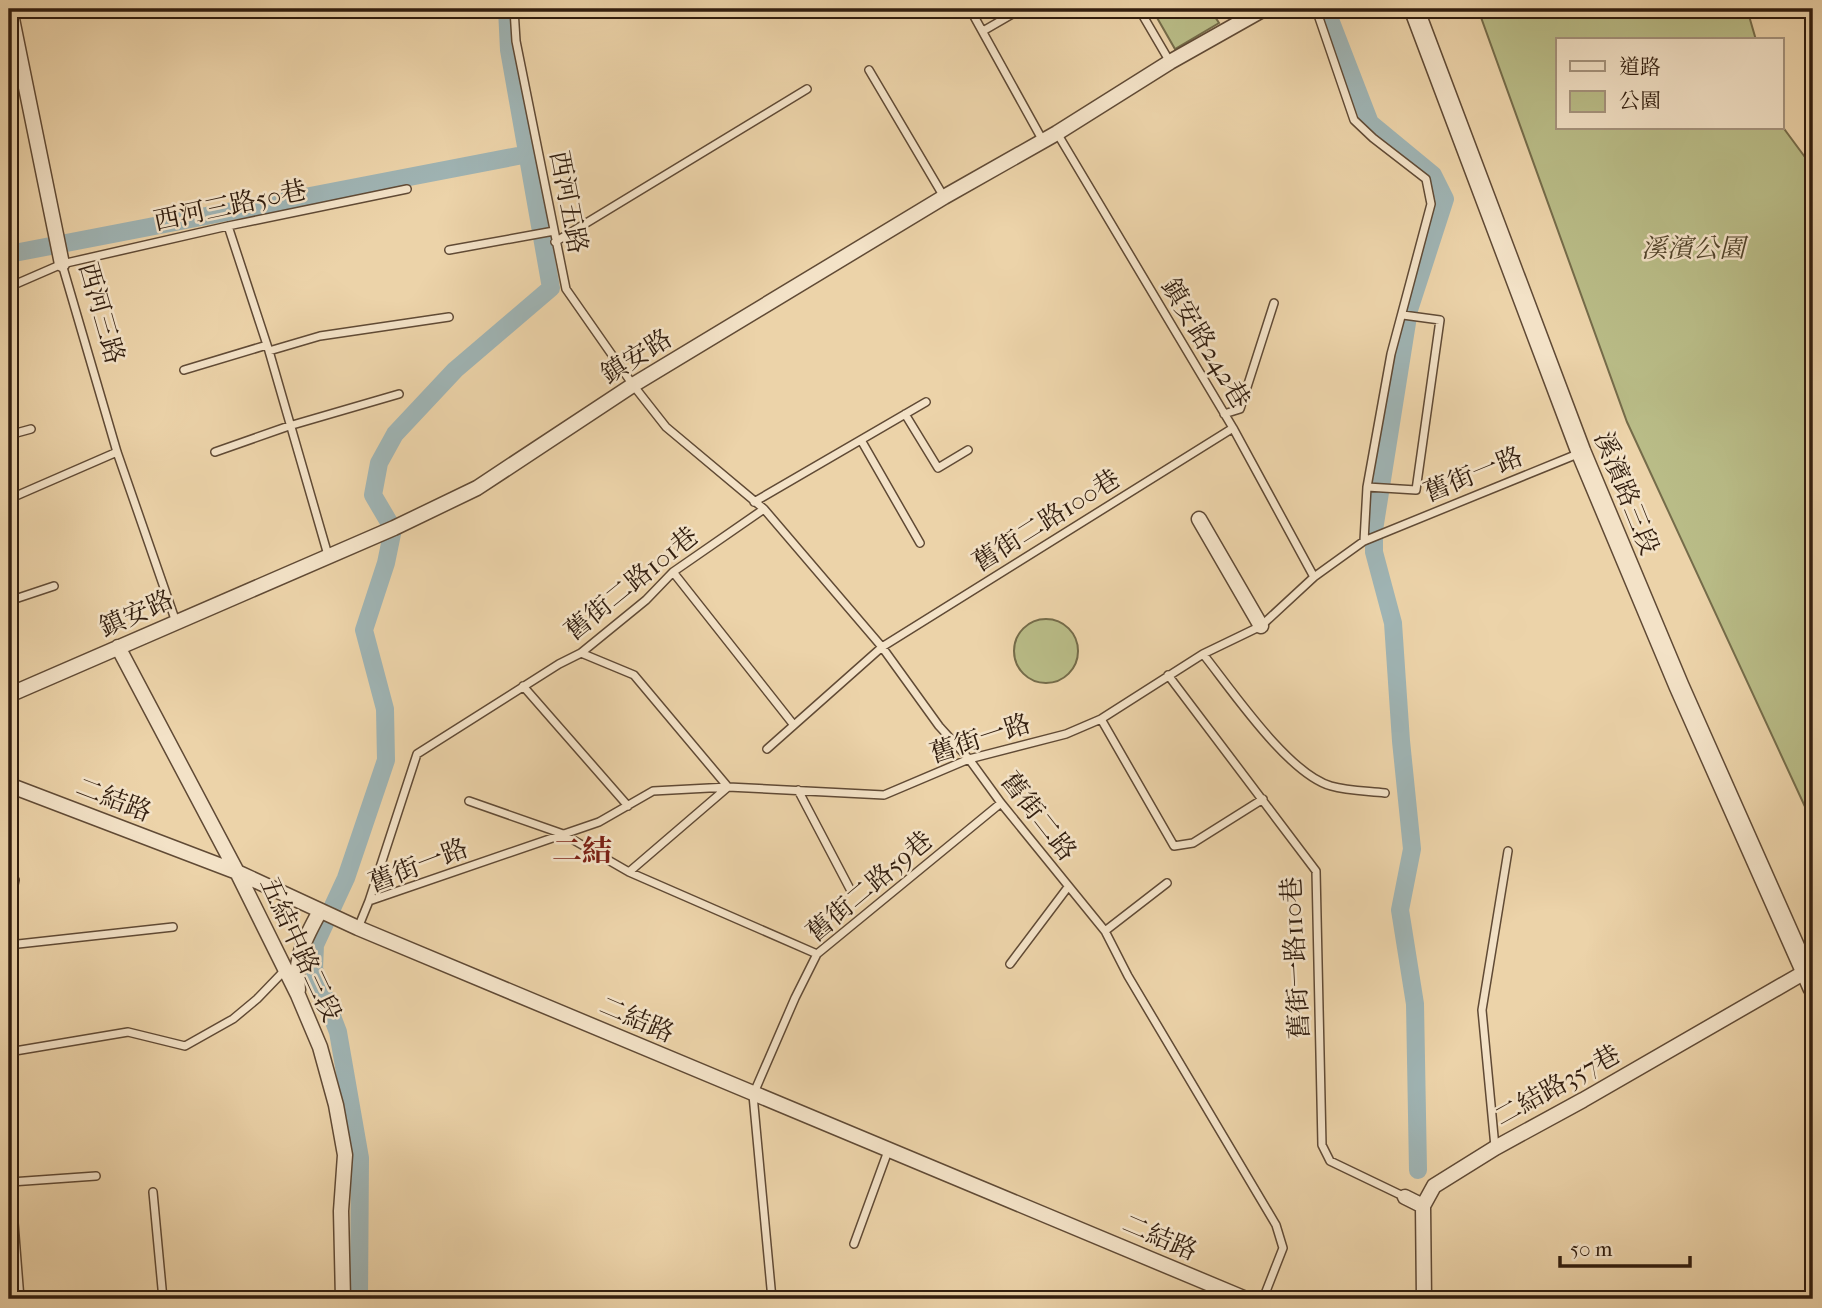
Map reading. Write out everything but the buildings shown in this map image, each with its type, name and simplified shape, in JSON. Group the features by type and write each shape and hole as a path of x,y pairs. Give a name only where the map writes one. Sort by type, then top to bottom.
{"street":[{"name":"西河三路","path":"10,9 62,264"},
{"name":"鎮安路","path":"9,695 368,540 478,488 633,385 944,197 1057,133 1170,62 1264,9"},
{"name":"溪濱路三段","path":"1414,9 1581,452 1679,687 1809,980"},
{"path":"1199,519 1261,625"},
{"name":"五結中路三段","path":"118,647 237,872 298,995 320,1047 336,1105 345,1155 341,1211 342,1299"},
{"name":"二結路","path":"9,785 237,872 358,928 1246,1299"},
{"path":"298,995 296,968 304,940 323,912"},
{"name":"二結路357巷","path":"1423,1206 1434,1186 1495,1148 1809,980"},
{"path":"1405,1197 1423,1206 1424,1299"}],"lane":[{"name":"西河五路","path":"514,9 516,41 566,289 633,385"},
{"path":"970,9 1042,141"},
{"path":"983,31 1021,9"},
{"path":"1139,9 1170,62"},
{"path":"1316,9 1354,120 1426,179 1431,204 1391,354 1367,487 1364,541"},
{"path":"869,70 944,197"},
{"path":"555,242 807,89"},
{"name":"鎮安路242巷","path":"1057,133 1233,428 1314,577"},
{"name":"西河三路50巷","path":"9,288 62,264 407,189"},
{"path":"229,226 268,348 328,555"},
{"path":"449,250 554,231"},
{"name":"西河三路","path":"62,264 117,452 176,622"},
{"path":"1224,414 1240,409 1274,303"},
{"path":"1367,487 1416,490 1440,320 1403,316"},
{"path":"184,370 320,336 449,317"},
{"name":"舊街二路","path":"633,385 666,427 764,509 882,648 939,726 969,759 1001,803 1105,931 1128,976 1276,1224 1283,1248 1263,1299"},
{"path":"215,452 289,426 399,394"},
{"path":"754,502 926,402"},
{"path":"905,414 938,468 968,450"},
{"name":"舊街二路100巷","path":"767,748 882,648 1233,428"},
{"path":"9,435 31,429"},
{"path":"861,440 920,543"},
{"path":"9,499 117,452"},
{"name":"舊街一路","path":"358,928 369,901 599,822 653,791 728,787 884,795 969,759 1066,734 1101,719 1203,654 1261,625 1314,577 1364,541 1581,452"},
{"name":"舊街二路101巷","path":"369,901 416,754 581,653 646,600 673,572 764,509"},
{"path":"673,572 793,724"},
{"path":"9,601 54,586"},
{"path":"581,653 634,675 728,787 629,872"},
{"path":"1203,654 1270,738 1303,769 1329,786 1385,793"},
{"name":"舊街一路110巷","path":"1168,675 1316,871 1322,1145 1330,1161 1405,1197"},
{"path":"523,687 628,806"},
{"path":"1101,719 1174,846 1193,843 1264,799"},
{"path":"797,790 850,889"},
{"path":"469,801 563,834 629,872 817,954"},
{"name":"舊街二路59巷","path":"753,1095 817,954 1001,803"},
{"path":"1495,1148 1482,1010 1508,851"},
{"path":"9,908 15,880"},
{"path":"1105,931 1167,883"},
{"path":"1010,964 1068,887"},
{"path":"9,945 173,927"},
{"path":"9,1052 128,1032 185,1046 233,1019 284,971"},
{"path":"753,1095 772,1299"},
{"path":"854,1244 888,1150"},
{"path":"9,1160 20,1299"},
{"path":"11,1182 96,1176"},
{"path":"153,1192 163,1299"}],"green space":[{"path":"1152,9 1210,9 1219,23 1175,49"},
{"name":"溪濱公園","path":"1478,9 1747,9 1755,38 1556,38 1556,130 1784,129 1813,168 1813,824 1627,422"},
{"path":"1040,619 1052,619 1069,628 1076,639 1076,663 1069,674 1052,683 1040,683 1028,678 1019,669 1014,657 1014,645 1019,633 1028,624"}],"waterway":[{"path":"359,1299 360,1158 338,1032 314,969 315,945 346,878 386,760 385,709 364,630 386,563 393,529 373,495 379,463 395,434 455,370 551,288 509,50 507,9"},
{"path":"1326,9 1370,123 1433,175 1445,199 1409,310 1374,530 1374,552 1393,623 1412,849 1400,910 1415,1004 1418,1170"},
{"path":"9,254 528,154"}],"district":[{"name":"二結","path":"582,851"}]}
